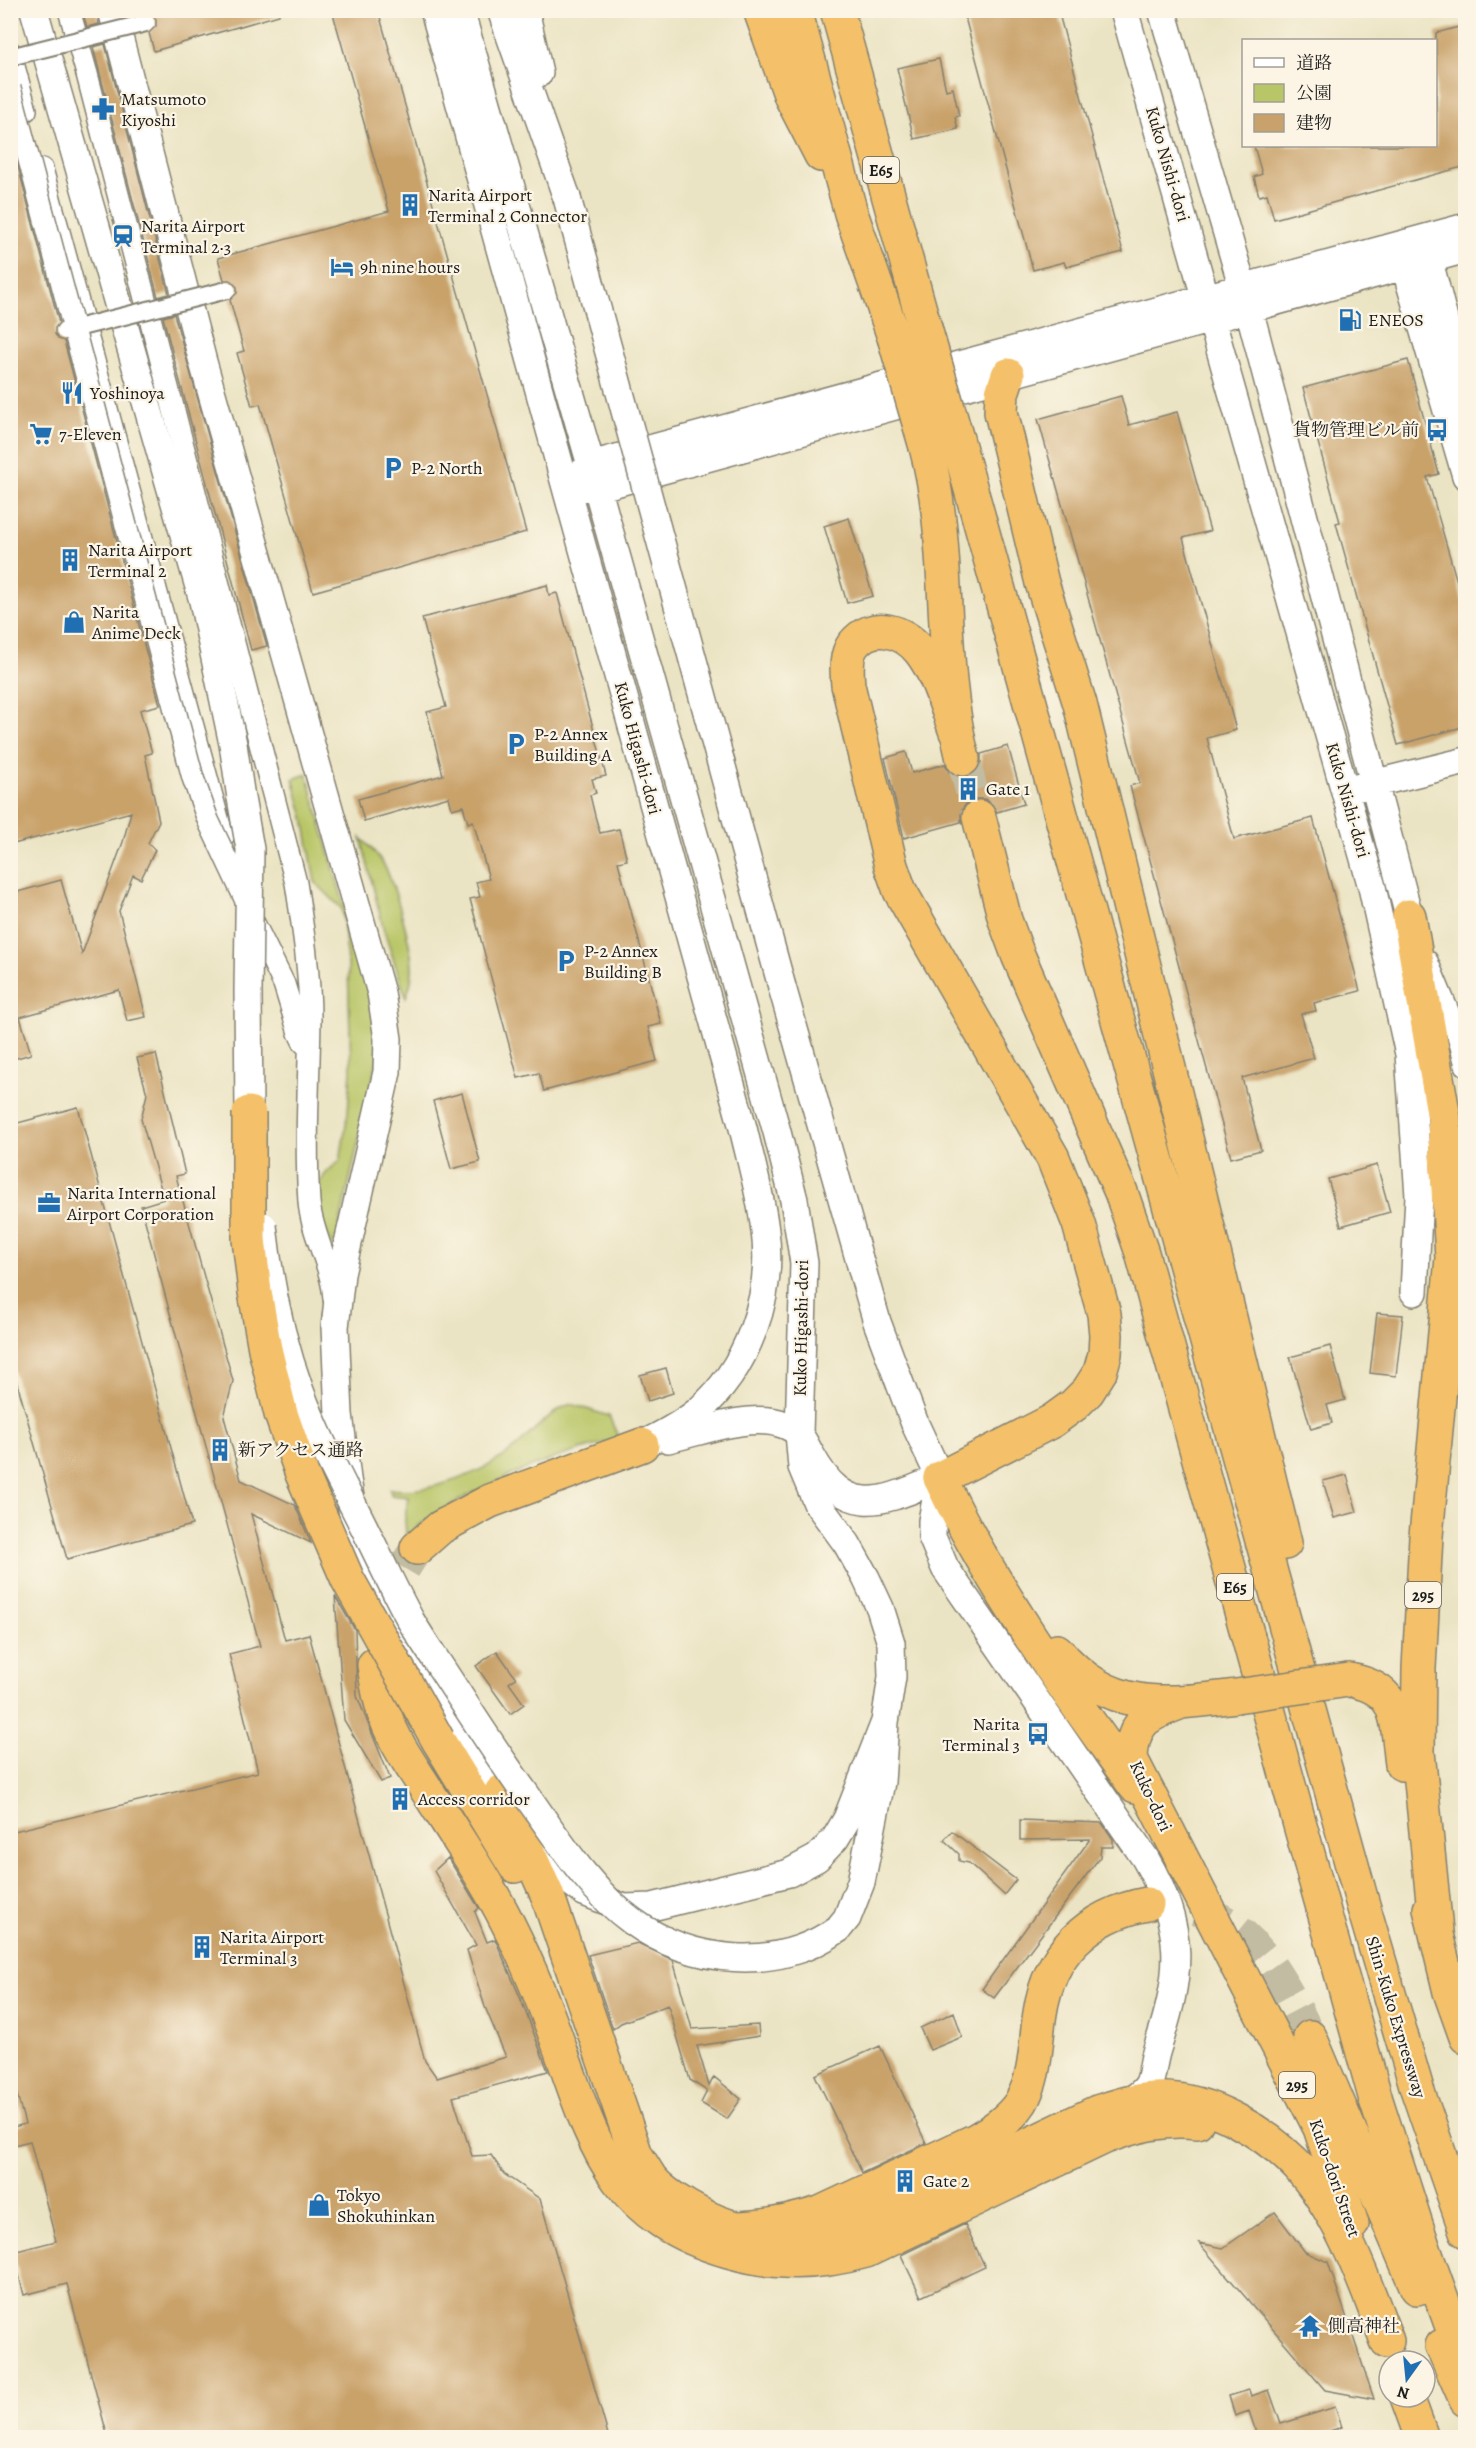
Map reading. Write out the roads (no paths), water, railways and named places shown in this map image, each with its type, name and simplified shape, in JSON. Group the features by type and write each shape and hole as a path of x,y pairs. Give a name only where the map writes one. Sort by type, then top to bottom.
{"highway":[{"path":"760,10 791,97 851,213"},
{"name":"E65","path":"795,10 851,213 894,337 935,486 948,630 951,698 960,746 932,670 920,651 908,639 894,631 877,630 863,635 852,646 847,664 848,686 891,866 900,891 1053,1158 1079,1224 1104,1314 1105,1354 1100,1372 1088,1391 1052,1421 940,1479"},
{"name":"E65","path":"837,10 1334,1800"},
{"path":"1008,375 1002,393 1001,412 1042,583 1080,704 1285,1545 1326,1727 1334,1800"},
{"name":"E65","path":"979,817 1005,920 1018,955 1121,1192 1142,1253 1376,2100 1466,2366"},
{"name":"295","path":"1408,916 1444,1118 1452,1258 1426,1536 1419,1668 1418,1752 1436,1931"},
{"path":"249,1113 249,1239 255,1292 265,1349 281,1414 302,1473 348,1580 438,1740 571,1960"},
{"path":"417,1548 441,1527 490,1501 642,1445"},
{"name":"295","path":"940,1479 974,1522 1053,1647 1070,1666 1092,1683 1115,1695 1145,1702 1179,1703 1349,1680 1374,1685 1386,1695 1393,1708 1419,1864 1450,1992 1466,2037"},
{"name":"295","path":"940,1479 959,1518 1012,1605 1077,1705 1173,1842"},
{"path":"374,1665 378,1693 399,1747 501,1910 520,1947 555,2033 589,2130 606,2164 627,2193 651,2214 695,2240 748,2256 776,2261 808,2263 838,2259 866,2251 1105,2137 1156,2121 1182,2120 1218,2126 1257,2139 1283,2154"},
{"name":"Kuko-dori","path":"1173,1842 1137,1773 1131,1759 1131,1744 1143,1719 1158,1710 1179,1703"},
{"path":"501,1792 547,1894 636,2155"},
{"name":"Shin-Kuko Expressway","path":"1334,1800 1417,2089 1466,2231"},
{"name":"Kuko-dori Street","path":"1173,1842 1320,2128 1390,2349"},
{"path":"734,2228 755,2228 793,2222 820,2213 993,2130 1015,2110 1029,2084 1034,2064 1040,2011 1045,1992 1059,1959 1070,1945 1096,1922 1120,1910 1147,1904"},
{"path":"555,2033 652,2180 678,2201 704,2216 734,2228 768,2235 795,2237 832,2234 861,2225 1097,2112 1128,2102 1155,2098 1181,2101 1230,2116 1254,2130 1283,2154 1304,2173 1323,2200 1359,2269 1390,2349"},
{"path":"1310,2037 1466,2400"},
{"path":"1411,2409 1422,2438"}],"street":[{"path":"34,10 203,601 233,744 250,849 249,1113 270,1272 300,1390 338,1475 411,1622 510,1772 562,1845 610,1904 632,1921 670,1942 705,1955 733,1958 771,1956 805,1948 822,1941 848,1918 861,1882 881,1782 885,1722"},
{"path":"69,10 296,883 307,958 310,1020 308,1048 309,1204 315,1232 333,1287 339,1414 347,1479 357,1540 374,1588 408,1652 555,1870 584,1892 624,1908 652,1908 789,1873 817,1858 835,1839 847,1819 885,1722"},
{"path":"112,10 203,362 381,993 388,1039 387,1072 342,1274 335,1327"},
{"name":"Kuko Higashi-dori","path":"434,10 743,1128 765,1232 766,1270 761,1303 749,1340 738,1363 718,1390 697,1412 672,1430 642,1445"},
{"name":"Kuko Higashi-dori","path":"460,10 594,477 794,1200 804,1263 799,1433 802,1467 817,1503 847,1544 883,1616 891,1643 892,1677 885,1722"},
{"path":"501,10 567,198"},
{"path":"525,10 567,198 782,987 876,1322 926,1451 940,1479 934,1503 932,1529 937,1553 945,1568 1145,1858 1162,1888 1172,1918 1177,1945 1173,1996 1151,2080 1145,2092 1128,2102"},
{"name":"Kuko Nishi-dori","path":"1124,10 1372,886 1409,1054 1419,1196 1414,1292"},
{"name":"Kuko Nishi-dori","path":"1162,10 1246,298 1408,916"},
{"path":"146,23 10,54 228,855 251,916 284,984 299,1033 308,1048"},
{"path":"10,88 193,778 208,820 249,909"},
{"path":"566,485 1414,251 1466,227"},
{"path":"1414,251 1466,249"},
{"path":"1414,251 1466,404"},
{"path":"1414,251 1466,476"},
{"path":"65,331 227,290"},
{"path":"594,477 1008,375 1209,308"},
{"path":"1346,790 1466,761"},
{"path":"1408,916 1458,1035 1466,1065"},
{"path":"642,1445 760,1419 787,1425 799,1433 814,1461 834,1486 862,1501 882,1501 940,1479"}],"tunnel":[{"path":"963,759 979,817"},
{"path":"384,1613 398,1579 417,1548"},
{"path":"1147,1904 1179,1905 1207,1913 1230,1925 1250,1942 1267,1962 1310,2037"}],"place":[{"name":"Matsumoto Kiyoshi","path":"103,109"},
{"name":"Narita Airport Terminal 2 Connector","path":"410,205"},
{"name":"Narita Airport Terminal 2·3","path":"123,236"},
{"name":"9h nine hours","path":"342,267"},
{"name":"ENEOS","path":"1350,320"},
{"name":"Yoshinoya","path":"72,393"},
{"name":"貨物管理ビル前","path":"1437,430"},
{"name":"7-Eleven","path":"41,434"},
{"name":"P-2 North","path":"393,468"},
{"name":"Narita Airport Terminal 2","path":"70,560"},
{"name":"Narita Anime Deck","path":"74,622"},
{"name":"P-2 Annex Building A","path":"516,744"},
{"name":"Gate 1","path":"968,789"},
{"name":"P-2 Annex Building B","path":"566,961"},
{"name":"Narita International Airport Corporation","path":"49,1203"},
{"name":"新アクセス通路","path":"220,1450"},
{"name":"Narita Terminal 3","path":"1038,1734"},
{"name":"Access corridor","path":"400,1799"},
{"name":"Narita Airport Terminal 3","path":"202,1947"},
{"name":"Gate 2","path":"905,2181"},
{"name":"Tokyo Shokuhinkan","path":"319,2205"},
{"name":"側高神社","path":"1310,2326"}]}
